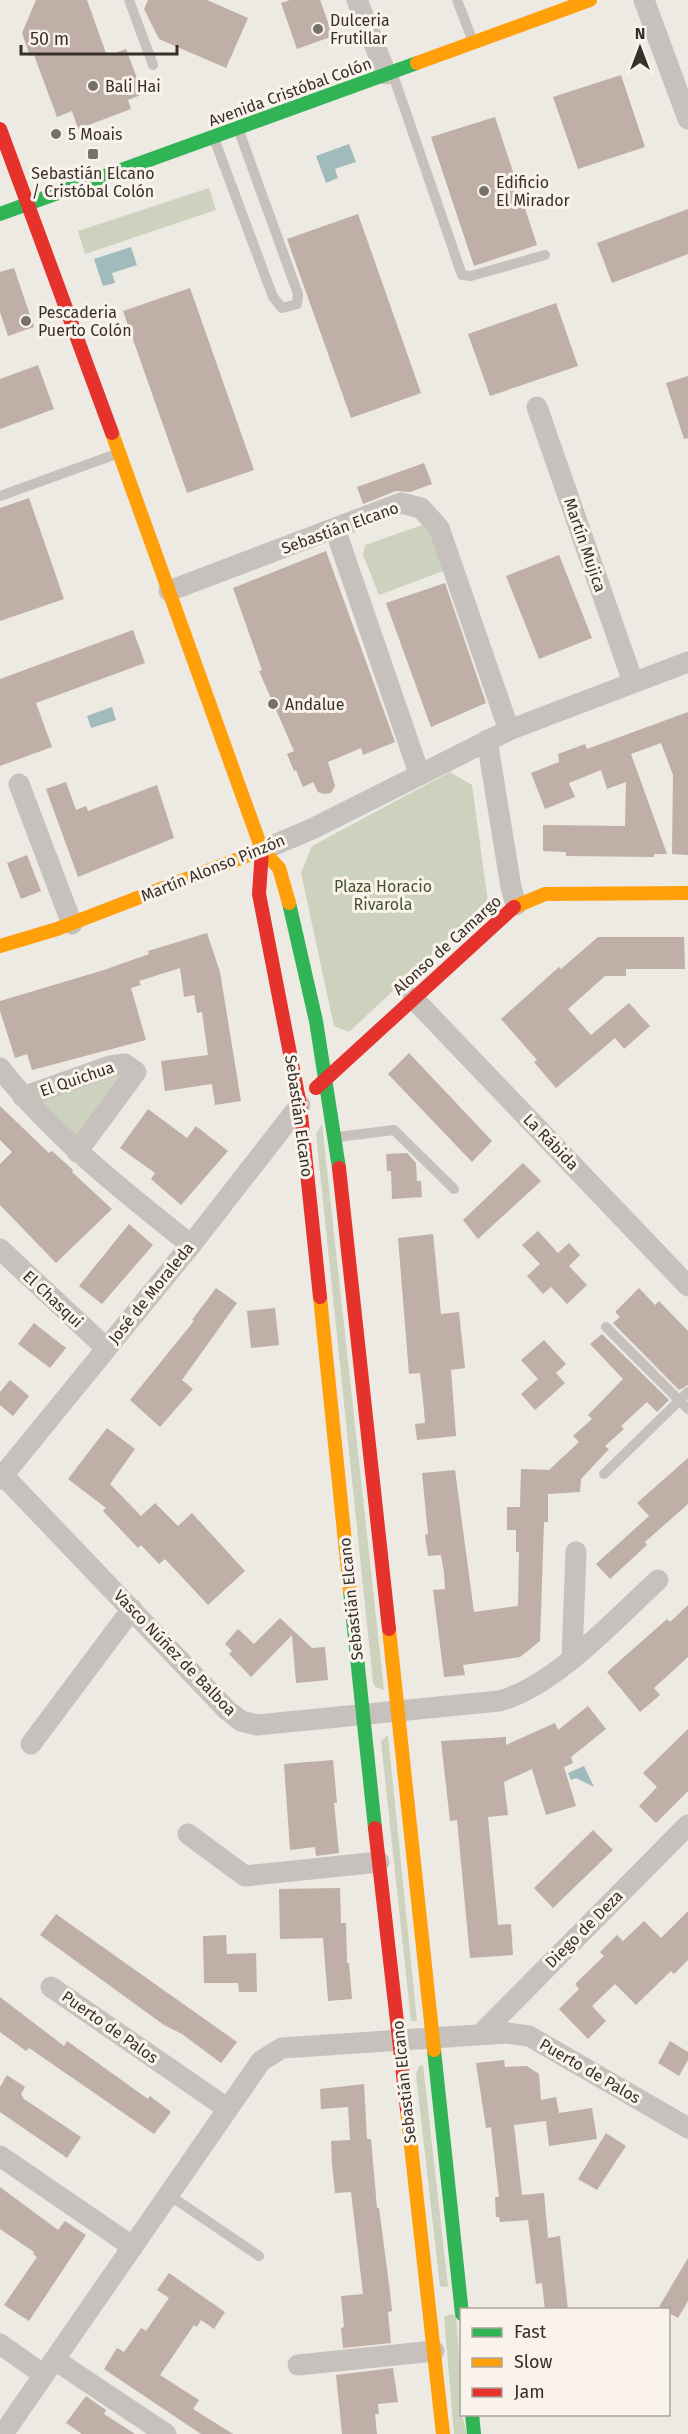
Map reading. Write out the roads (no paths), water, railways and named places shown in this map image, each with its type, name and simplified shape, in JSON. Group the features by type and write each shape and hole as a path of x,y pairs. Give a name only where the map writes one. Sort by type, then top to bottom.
{"street":[{"path":"357,0 389,73"},
{"name":"Avenida Cristóbal Colón","path":"0,214 591,0"},
{"path":"644,0 688,119"},
{"name":"Sebastián Elcano","path":"0,129 29,203 262,850 279,868 284,881 326,1076 336,1137 432,2038 444,2301 434,2351 443,2434"},
{"name":"Martín Mujica","path":"537,407 633,682"},
{"name":"Sebastián Elcano","path":"169,591 401,503 421,508 439,528 509,730"},
{"path":"336,529 419,773"},
{"name":"Martín Alonso Pinzón","path":"0,946 72,924 262,850 312,829 419,773 509,730 688,662"},
{"path":"487,740 511,887 516,905"},
{"path":"19,783 72,924"},
{"name":"Sebastián Elcano","path":"262,850 259,894 300,1105 363,1716 400,2040 444,2301 460,2313"},
{"name":"Alonso de Camargo","path":"300,1105 326,1076 516,905 545,894 688,893"},
{"name":"La Rábida","path":"413,998 688,1286"},
{"name":"El Quichua","path":"23,1097 110,1066 125,1064 136,1072 77,1152"},
{"name":"El Quichua","path":"0,1068 23,1097 77,1152 191,1245"},
{"name":"José de Moraleda","path":"1,1476 191,1245 300,1105"},
{"name":"El Chasqui","path":"0,1249 106,1348"},
{"name":"Vasco Núñez de Balboa","path":"1,1476 132,1609 227,1710 241,1721 266,1725 499,1701 519,1696 536,1686 572,1657 658,1580"},
{"path":"572,1657 576,1552"},
{"path":"31,1744 132,1609"},
{"name":"Diego de Deza","path":"482,2034 688,1825"},
{"path":"188,1834 245,1876 380,1862"},
{"name":"Puerto de Palos","path":"51,1986 228,2109"},
{"name":"Puerto de Palos","path":"3,2434 261,2061 282,2048 482,2034 530,2036 688,2128"},
{"path":"0,2156 133,2247"},
{"path":"0,2344 49,2367 166,2434"},
{"path":"298,2365 434,2351"},
{"path":"472,2416 474,2434"}],"lane":[{"path":"129,0 153,65"},
{"path":"457,0 474,42"},
{"path":"389,73 462,275 471,276 545,255"},
{"path":"214,137 273,297 282,308 297,304 298,294 238,128"},
{"path":"0,495 119,453"},
{"path":"336,1137 394,1130 454,1189"},
{"path":"606,1327 688,1409"},
{"path":"604,1474 688,1392"},
{"path":"169,2195 259,2256"}],"water":[{"path":"349,144 356,162 335,169 338,178 326,183 316,156"},
{"path":"131,247 137,265 112,273 115,283 103,286 94,259"},
{"path":"112,707 116,720 91,728 87,716"},
{"path":"584,1766 594,1787 576,1778 571,1780 568,1773"}],"place":[{"name":"Dulceria Frutillar","path":"318,29"},
{"name":"Bali Hai","path":"93,86"},
{"name":"5 Moais","path":"56,134"},
{"name":"Sebastián Elcano / Cristóbal Colón","path":"93,154"},
{"name":"Edificio El Mirador","path":"484,191"},
{"name":"Pescaderia Puerto Colón","path":"26,321"},
{"name":"Andalue","path":"273,704"}],"park label":[{"name":"Plaza Horacio Rivarola","path":"383,895"}]}
